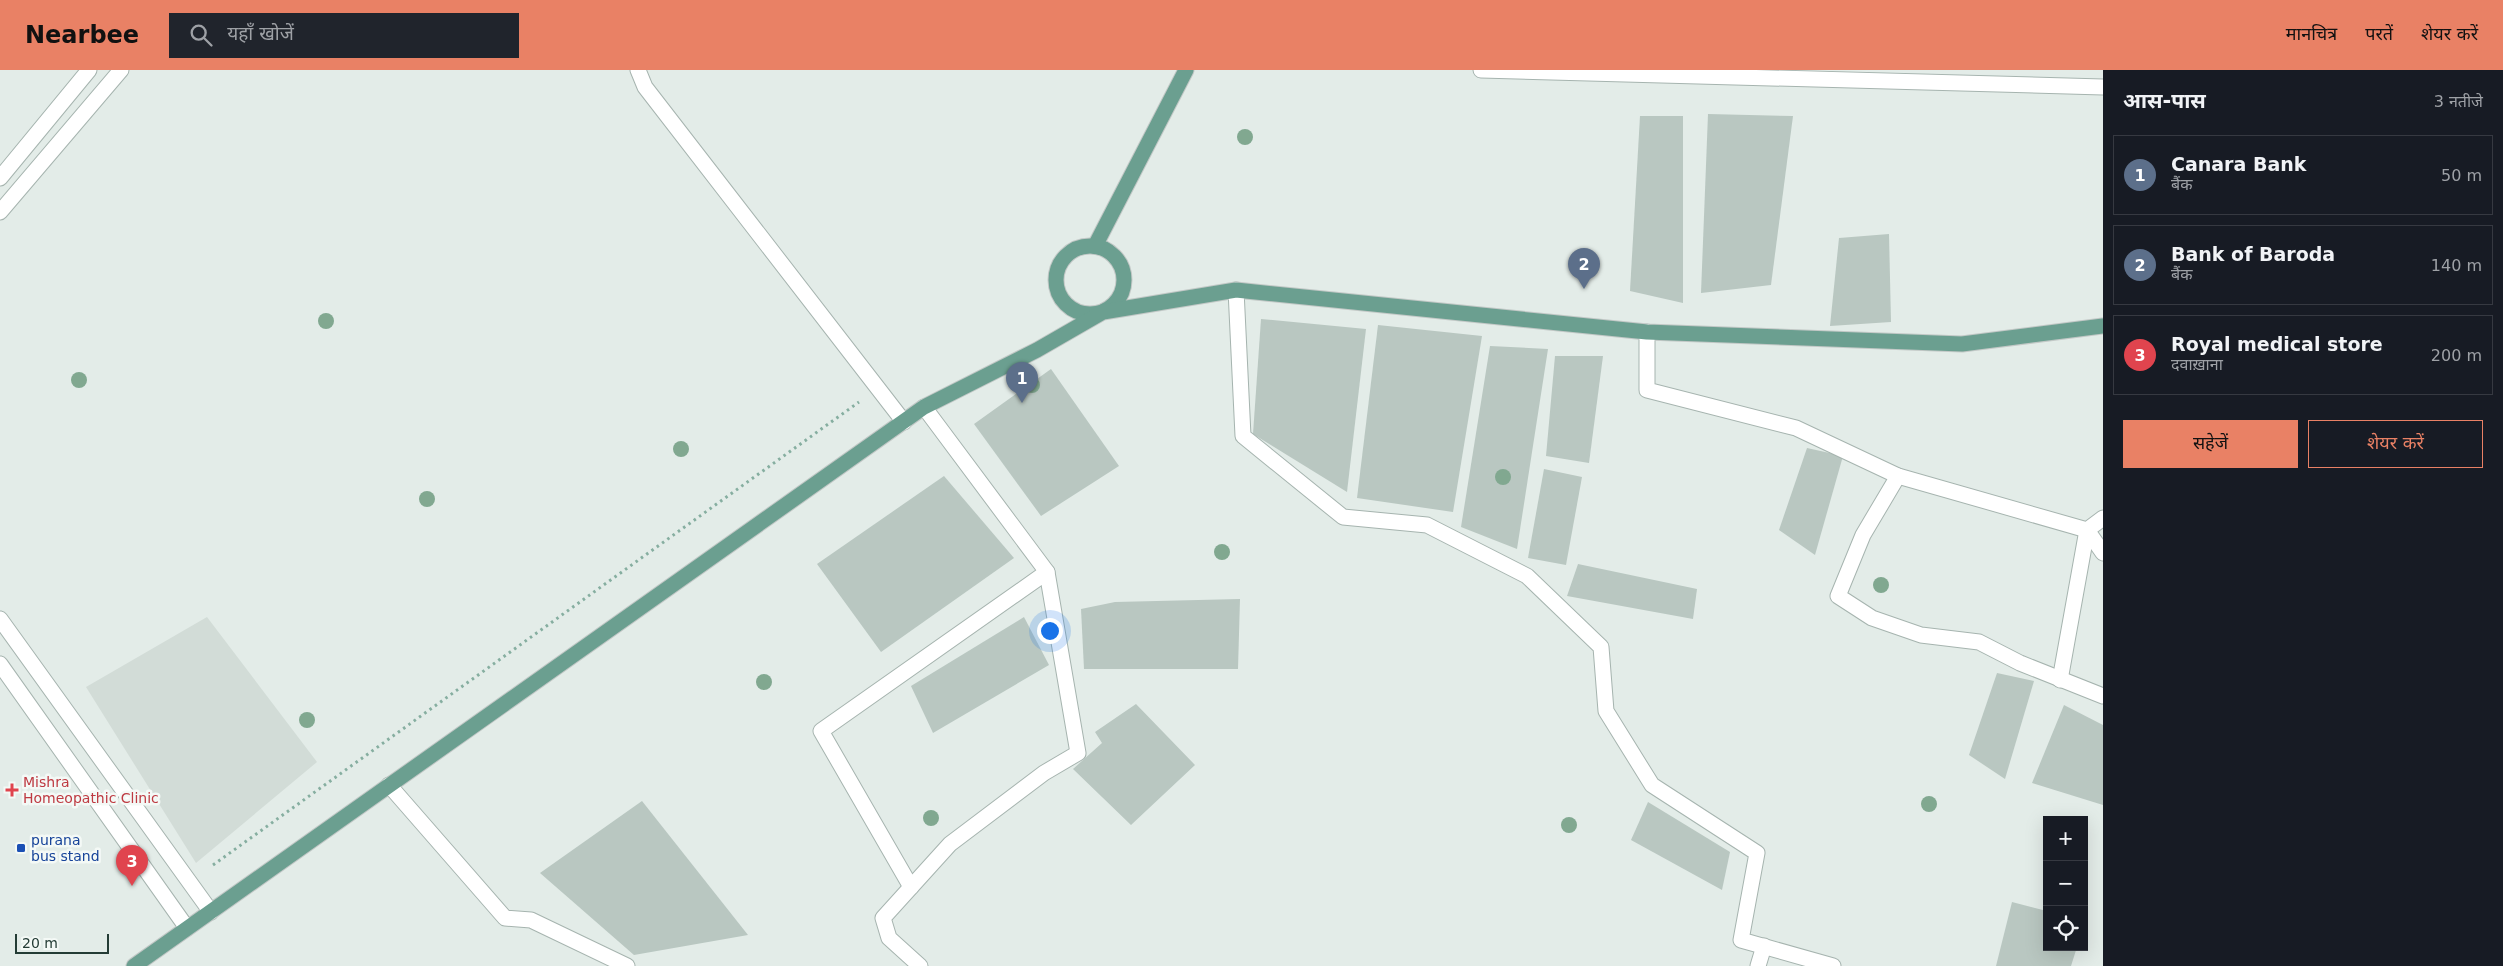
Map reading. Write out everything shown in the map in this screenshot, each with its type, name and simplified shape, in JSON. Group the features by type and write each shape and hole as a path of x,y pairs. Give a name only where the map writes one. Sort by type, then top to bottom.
{"main road":[{"path":"1094,246 1186,70"},
{"path":"134,966 924,407 1037,350 1103,312 1120,298 1124,276 1121,265 1106,249 1083,246 1072,250 1057,268 1054,279 1056,291 1062,302 1070,309 1081,314 1093,315 1103,312 1236,290 1647,332 1962,344 2103,326"}],"street":[{"path":"0,178 88,70"},
{"path":"0,212 121,70"},
{"path":"638,70 645,86 904,422"},
{"path":"1481,70 1703,73 2103,87"},
{"path":"1236,290 1243,436 1343,517 1427,525 1527,576 1601,647 1606,711 1652,784 1757,853 1742,940 1833,966"},
{"path":"1647,332 1647,390 1796,428 1898,476 2087,530 2103,553"},
{"path":"920,966 889,938 884,918 950,844 1044,773 1078,752 1047,572 924,407"},
{"path":"1898,476 1863,535 1838,596 1872,618 1921,635 1979,642 2060,680 2103,696"},
{"path":"2060,680 2087,530 2103,518"},
{"path":"911,887 821,731 1047,572"},
{"path":"0,619 211,912"},
{"path":"0,664 187,928"},
{"path":"389,785 505,918 531,920 627,966"},
{"path":"1758,966 1764,946"}],"path":[{"path":"213,865 837,415 879,389"}],"shaded area":[{"path":"207,617 317,762 196,863 86,687"}],"building":[{"path":"1708,114 1793,116 1771,285 1701,293"},
{"path":"1640,116 1683,116 1683,303 1630,291"},
{"path":"1889,234 1891,322 1830,326 1839,238"},
{"path":"1261,319 1366,329 1347,492 1253,434"},
{"path":"1378,325 1482,336 1453,512 1357,498"},
{"path":"1490,346 1548,349 1517,549 1461,527"},
{"path":"1555,356 1603,356 1589,463 1546,456"},
{"path":"1051,369 1119,466 1041,516 974,424"},
{"path":"1807,448 1843,456 1815,555 1779,530"},
{"path":"1544,469 1582,477 1566,565 1528,558"},
{"path":"944,476 1014,558 881,652 817,564"},
{"path":"1578,564 1697,589 1693,619 1567,596"},
{"path":"1240,599 1238,669 1084,669 1081,609 1115,602"},
{"path":"1024,617 1049,665 933,733 911,686"},
{"path":"1997,673 2034,681 2005,779 1969,755"},
{"path":"1136,704 1195,765 1131,825 1073,769 1102,743 1095,732"},
{"path":"2064,705 2103,725 2103,805 2032,783"},
{"path":"642,801 748,935 634,955 540,873"},
{"path":"1648,802 1730,852 1722,890 1631,840"},
{"path":"2012,902 2043,910 2043,951 2076,951 2071,966 1996,966"}],"place":[{"name":"Bank of Baroda","path":"1584,289"},
{"name":"Canara Bank","path":"1022,403"},
{"name":"Mishra Homeopathic Clinic","path":"12,790"},
{"name":"purana bus stand","path":"21,848"},
{"name":"Royal medical store","path":"132,886"}]}
